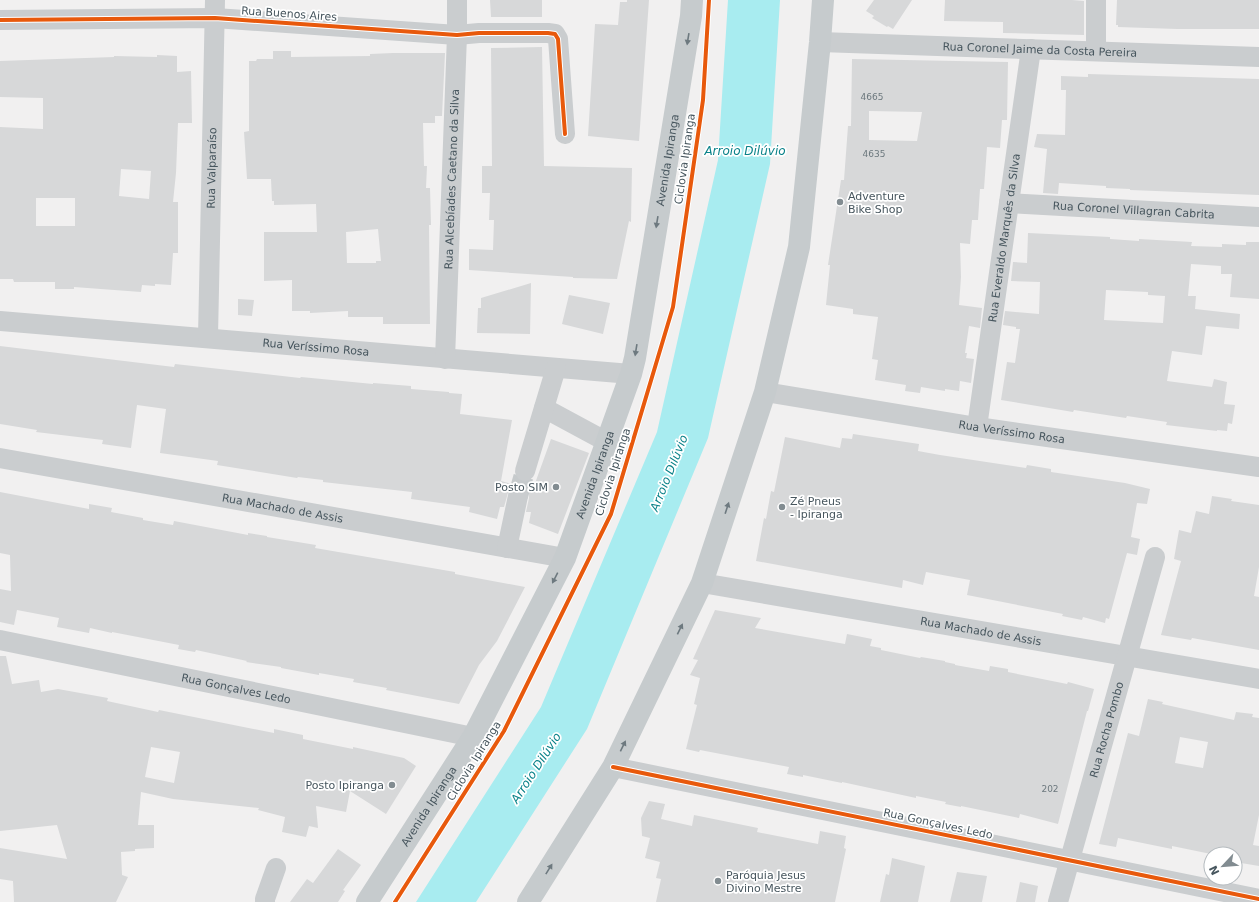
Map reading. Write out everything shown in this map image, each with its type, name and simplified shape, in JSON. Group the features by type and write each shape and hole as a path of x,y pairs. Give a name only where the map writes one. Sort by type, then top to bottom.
{"main road":[{"name":"Avenida Ipiranga","path":"367,902 473,737 565,558 607,442 631,374 635,358 690,24 692,0"},
{"path":"528,902 613,767 702,583 765,392 799,248 823,0"}],"street":[{"name":"Rua Alcebíades Caetano da Silva","path":"445,359 457,0"},
{"path":"1096,0 1096,51"},
{"name":"Rua Buenos Aires","path":"0,20 215,9 457,35 509,33 555,34 558,39 565,134"},
{"name":"Rua Valparaíso","path":"208,337 215,9"},
{"name":"Rua Coronel Jaime da Costa Pereira","path":"820,42 1259,57"},
{"name":"Rua Everaldo Marquês da Silva","path":"977,427 1031,49"},
{"name":"Rua Coronel Villagran Cabrita","path":"1009,203 1259,217"},
{"name":"Rua Veríssimo Rosa","path":"0,321 208,337 445,359 631,374"},
{"path":"525,471 556,368"},
{"name":"Rua Veríssimo Rosa","path":"765,392 977,427 1259,467"},
{"path":"544,408 607,442"},
{"name":"Rua Machado de Assis","path":"0,458 565,558"},
{"path":"507,548 518,496"},
{"name":"Rua Rocha Pombo","path":"1058,902 1155,557"},
{"name":"Rua Machado de Assis","path":"702,583 1259,679"},
{"name":"Rua Gonçalves Ledo","path":"0,640 473,737"},
{"name":"Rua Gonçalves Ledo","path":"613,767 1259,900"},
{"path":"265,902 276,868"}],"water":[{"name":"Arroio Dilúvio","path":"728,0 780,0 770,164 708,438 587,729 476,902 416,902 541,707 657,432 718,160"}],"building":[{"path":"490,0 542,0 542,17 491,17"},
{"path":"627,0 649,0 639,141 588,136 595,24 618,25 620,2 627,2"},
{"path":"874,0 912,0 893,29 872,18 874,16 866,11"},
{"path":"945,0 1084,1 1084,35 1003,33 1003,22 944,21"},
{"path":"1117,0 1259,0 1259,29 1118,27 1118,25 1116,25"},
{"path":"542,47 544,166 632,168 631,222 629,221 617,279 573,278 469,270 469,249 493,250 494,220 489,220 490,193 482,193 482,166 492,166 491,48"},
{"path":"273,51 291,51 291,57 370,56 370,54 393,53 445,53 442,116 435,116 435,123 423,123 424,166 427,166 426,188 430,188 430,324 383,324 383,317 348,317 348,311 310,313 310,311 292,311 292,280 264,281 264,232 317,232 316,204 274,205 274,201 272,201 271,179 247,179 244,132 249,131 249,61 256,61 257,59 273,59","holes":["378,229 381,261 376,261 376,263 347,263 346,232"]},
{"path":"157,55 177,56 177,72 191,71 192,123 178,123 173,202 178,202 178,253 173,253 171,285 142,285 141,292 74,287 74,289 55,289 55,282 14,282 13,279 0,279 0,127 43,129 43,98 0,97 0,61 114,56 157,57","holes":["121,169 151,171 149,199 119,196","36,198 75,198 75,226 36,226"]},
{"path":"852,59 1008,62 1007,120 1002,120 1000,148 987,147 984,189 980,189 978,220 972,220 970,244 960,243 961,277 959,305 982,308 980,328 969,326 965,353 967,353 966,358 974,359 971,383 960,381 959,391 945,389 945,391 921,387 920,393 905,391 906,385 875,380 878,360 872,359 878,317 853,314 853,309 826,305 830,265 828,265 841,180 844,180 848,126 851,126","holes":["869,111 922,112 917,141 869,140"]},
{"path":"1088,74 1259,79 1259,195 1130,190 1106,188 1106,186 1059,183 1058,194 1043,193 1047,149 1034,147 1037,134 1065,135 1066,90 1061,90 1061,76 1088,77"},
{"path":"1028,233 1110,237 1110,239 1139,241 1139,239 1192,242 1191,246 1222,247 1222,244 1246,245 1246,242 1259,242 1259,299 1230,297 1232,274 1221,274 1221,266 1191,264 1188,296 1196,296 1195,309 1240,314 1239,329 1206,326 1202,355 1172,351 1167,381 1212,387 1214,379 1227,382 1224,404 1235,405 1232,424 1228,423 1227,431 1166,425 1167,422 1127,416 1126,418 1074,410 1073,412 1001,400 1007,362 1015,363 1020,329 1003,325 1005,311 1039,314 1040,282 1011,281 1013,262 1027,263","holes":["1106,290 1148,292 1148,295 1165,296 1163,323 1104,320"]},
{"path":"531,283 530,334 477,333 478,308 481,308 481,298"},
{"path":"569,295 610,303 603,334 562,324"},
{"path":"238,299 254,300 252,316 238,315"},
{"path":"0,346 174,367 175,364 300,378 411,386 411,389 462,394 460,414 512,420 501,481 516,485 509,489 504,507 500,507 497,519 469,512 470,507 411,499 412,492 297,478 217,465 218,461 160,453 166,409 137,405 131,448 102,444 103,440 36,432 37,430 0,424"},
{"path":"853,434 919,444 918,451 1026,468 1027,465 1051,469 1051,472 1125,483 1150,489 1147,504 1137,503 1131,537 1140,539 1137,555 1127,553 1109,619 1106,618 1105,623 1083,617 1082,620 1062,616 1063,614 967,595 970,580 926,572 923,585 903,580 902,588 756,561 764,518 766,519 771,491 774,492 785,437 840,448 842,438 852,439"},
{"path":"551,439 589,453 558,534 529,523 531,512 526,512 529,492 525,487 533,489"},
{"path":"0,492 89,509 89,504 112,508 111,512 143,518 143,520 173,525 174,521 248,535 248,533 267,536 316,545 315,548 455,572 455,574 525,587 497,641 479,665 459,704 386,690 387,688 353,682 354,679 319,673 319,675 281,667 246,662 247,661 196,650 195,652 178,649 179,645 112,632 90,628 89,633 57,627 59,618 17,610 14,625 0,622 0,589 11,591 10,555 0,553"},
{"path":"1212,496 1232,499 1231,501 1259,505 1259,567 1254,596 1259,597 1259,650 1192,638 1191,640 1161,635 1181,561 1174,559 1179,530 1191,533 1196,511 1209,514"},
{"path":"715,610 761,618 755,628 845,644 847,634 872,639 870,646 881,648 881,650 920,658 945,661 955,665 989,671 990,666 1008,669 1008,672 1067,684 1068,682 1094,689 1058,824 1020,814 1019,818 945,804 946,802 916,796 916,798 842,782 803,775 803,777 787,774 789,767 700,750 699,752 686,749 697,705 694,704 700,678 690,675 698,660 693,659"},
{"path":"0,656 6,656 12,684 39,680 41,692 58,689 108,698 107,701 158,712 159,710 274,733 274,729 303,735 303,739 353,749 353,747 404,758 416,766 386,814 350,791 346,812 316,806 318,828 309,826 306,837 282,832 285,817 258,810 259,808 173,799 141,792 138,825 154,825 154,848 135,849 135,851 121,852 122,875 128,877 116,902 14,902 13,881 0,879 0,848 67,859 57,825 0,831","holes":["151,747 180,752 174,783 145,777"]},
{"path":"1148,699 1163,702 1162,704 1234,720 1236,712 1253,714 1252,717 1259,718 1259,815 1253,845 1259,846 1259,866 1243,863 1243,846 1203,846 1203,852 1172,846 1172,849 1118,838 1116,847 1099,844 1128,733 1139,736","holes":["1180,737 1208,742 1203,768 1175,763"]},
{"path":"649,801 665,804 661,819 692,826 694,815 758,828 757,832 818,844 820,831 846,836 844,848 846,849 835,902 656,902 661,879 656,878 660,862 645,858 650,838 642,836 641,818"},
{"path":"338,849 361,865 343,890 345,891 338,902 290,902 307,879 313,883"},
{"path":"892,858 925,866 918,902 880,902 886,874 889,875"},
{"path":"957,872 987,876 982,902 950,902"},
{"path":"1020,882 1038,886 1035,902 1016,902"}],"tunnel":[{"path":"518,496 525,471"}],"cycle path":[{"name":"Ciclovia Ipiranga","path":"395,902 504,731 611,514 673,307 703,100 709,0"},
{"path":"0,20 215,18 457,35 479,33 555,34 558,39 565,134"},
{"path":"613,767 1259,899"}],"place":[{"name":"Adventure Bike Shop","path":"840,202"},
{"name":"Posto SIM","path":"556,487"},
{"name":"Zé Pneus - Ipiranga","path":"782,507"},
{"name":"Posto Ipiranga","path":"392,785"},
{"name":"Paróquia Jesus Divino Mestre","path":"718,881"}]}
